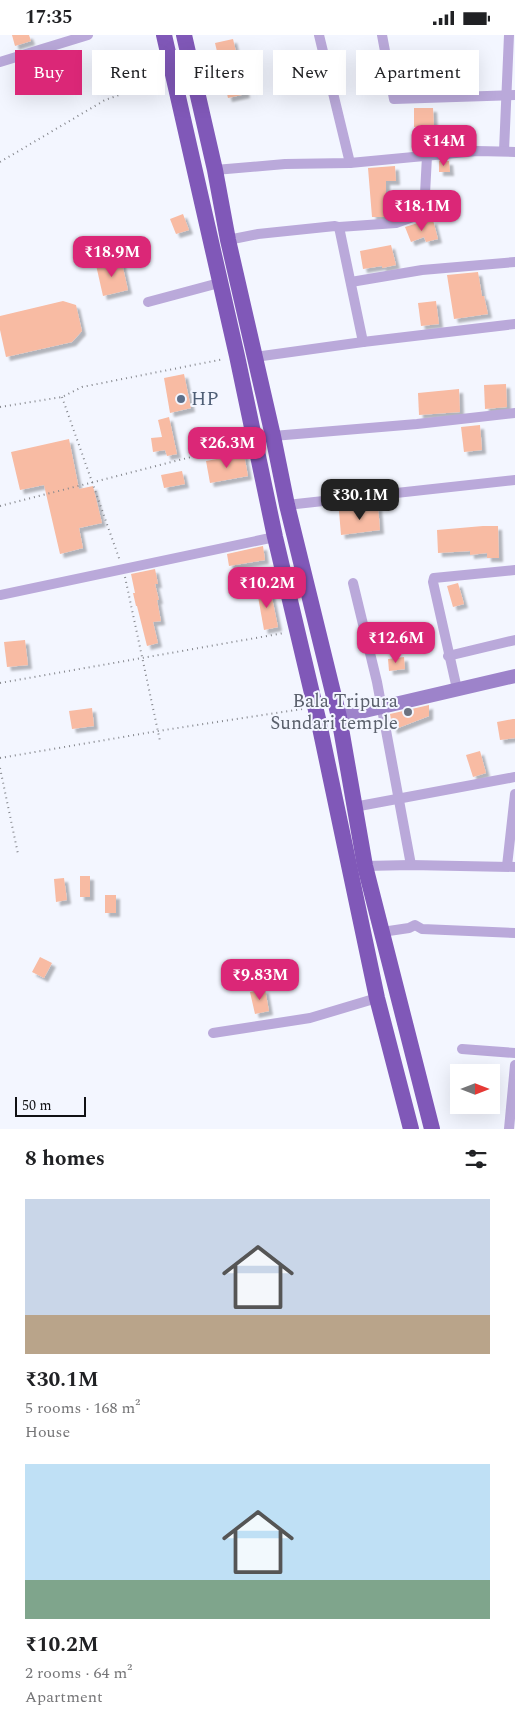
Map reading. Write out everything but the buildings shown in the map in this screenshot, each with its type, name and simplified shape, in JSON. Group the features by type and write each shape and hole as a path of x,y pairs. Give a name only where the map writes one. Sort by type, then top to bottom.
{"highway":[{"path":"164,35 237,356 275,537 296,621 296,631 317,715 376,999 411,1129"},
{"path":"184,35 215,171 228,240 273,435 286,505 339,717 365,866 432,1129"}],"main road":[{"path":"339,717 515,676"}],"street":[{"path":"0,62 88,35"},
{"path":"319,35 350,163"},
{"path":"382,35 394,99 511,95"},
{"path":"504,151 511,95 509,35"},
{"path":"215,171 284,164 350,163 477,151 515,152"},
{"path":"228,240 258,234 335,226 396,223 424,213 427,156"},
{"path":"339,227 363,342"},
{"path":"351,282 422,270 515,262"},
{"path":"148,302 219,283"},
{"path":"255,357 515,324"},
{"path":"273,435 417,424 515,413"},
{"path":"286,505 515,480"},
{"path":"0,595 275,537"},
{"path":"457,689 432,582 434,578 515,570"},
{"path":"353,583 382,707 412,865"},
{"path":"448,656 515,640"},
{"path":"317,715 339,717"},
{"path":"354,807 515,777"},
{"path":"365,866 511,866 515,794"},
{"path":"382,932 409,928 415,925 422,929 515,933"},
{"path":"212,1033 310,1018 376,999"},
{"path":"462,1049 515,1053"},
{"path":"509,1129 515,1065"}],"path":[{"path":"0,162 105,100 174,76"},
{"path":"0,407 62,397 82,387 237,356"},
{"path":"0,506 254,441"},
{"path":"0,683 296,631"},
{"path":"0,758 158,731 317,715"},
{"path":"0,768 18,854"}],"place":[{"name":"HP","path":"181,399"},
{"name":"Bala Tripura Sundari temple","path":"408,712"}]}
